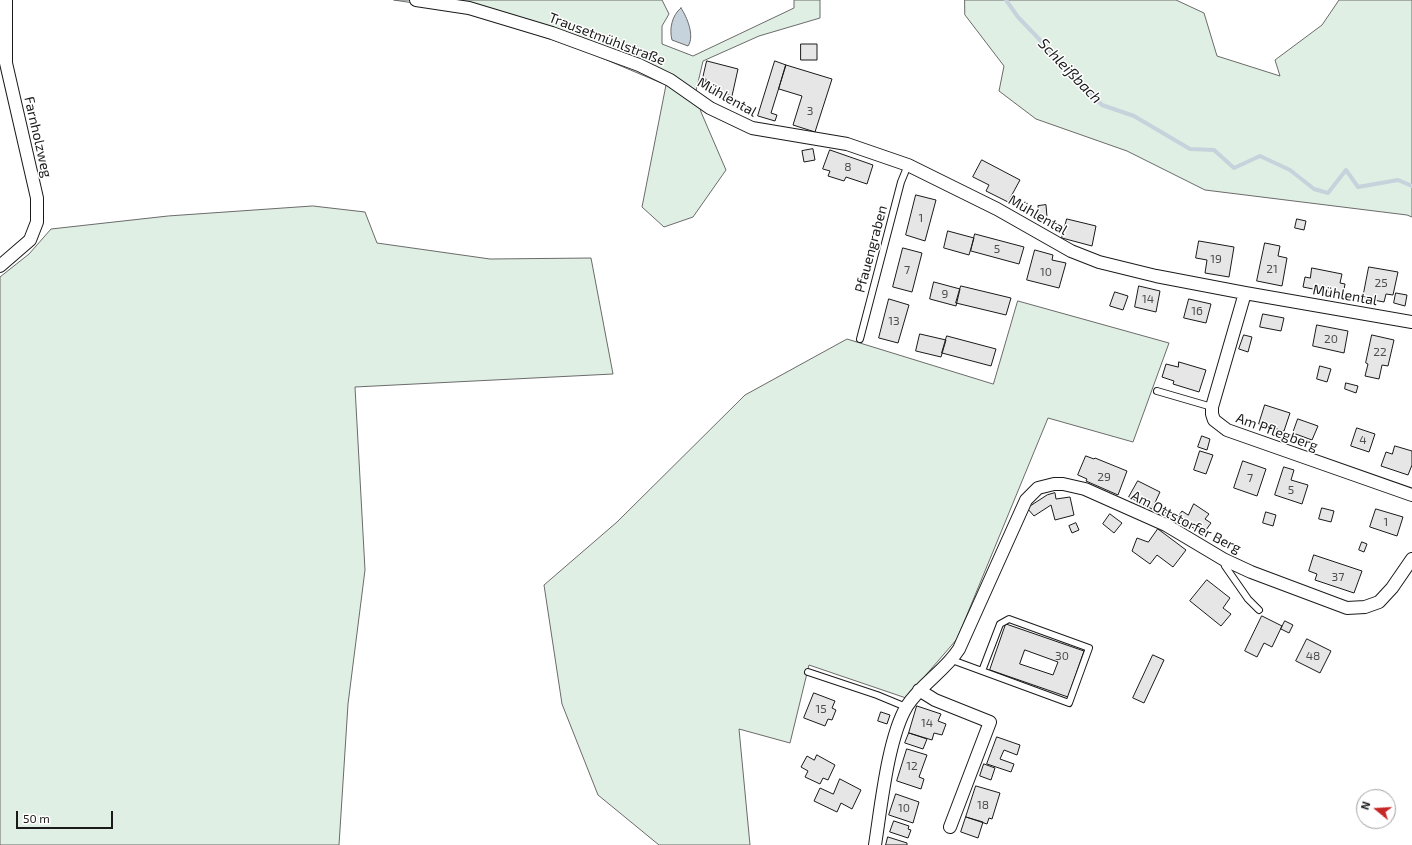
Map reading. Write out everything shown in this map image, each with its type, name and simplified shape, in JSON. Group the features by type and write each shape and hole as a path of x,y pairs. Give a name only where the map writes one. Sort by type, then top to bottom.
{"street":[{"name":"Farnholzweg","path":"0,266 30,240 37,222 37,198 6,63 6,0"},
{"name":"Trausetmühlstraße","path":"416,0 469,8 552,33 639,65 670,80"},
{"name":"Mühlental","path":"670,80 710,108 752,128 847,144 908,165 955,187 1082,256 1156,276 1412,322"},
{"path":"1212,407 1245,293"},
{"name":"Am Pflegberg","path":"1212,407 1214,420 1227,430 1412,495"},
{"name":"Am Ottstorfer Berg","path":"875,845 890,758 906,707 919,690 952,660 966,635 1026,500 1038,488 1046,485 1063,484 1085,489 1166,525 1223,559 1265,578 1339,606 1356,608 1372,605 1386,596 1412,559"},
{"path":"919,690 934,700 990,722 950,827"}],"lane":[{"name":"Pfauengraben","path":"860,339 901,182 908,165"},
{"path":"1157,391 1212,407"},
{"path":"1223,559 1225,566 1248,600 1259,610"},
{"path":"952,660 982,671 1069,702 1089,648 1009,619 1000,624 982,671"},
{"path":"808,672 877,695 906,707"}],"green space":[{"path":"394,0 662,0 669,14 662,26 662,44 693,56 794,8 794,0 820,0 820,18 759,36 703,61 696,91 701,112 726,170 693,217 664,227 642,207 666,85 583,50 467,11"},
{"path":"965,0 1176,0 1204,13 1217,56 1280,76 1275,60 1322,25 1339,0 1412,0 1412,217 1407,215 1205,190 1127,151 1036,119 999,91 1004,66 965,15"},
{"path":"313,206 365,212 377,243 490,259 591,258 613,374 355,387 365,570 348,704 339,845 0,845 0,277 29,254 51,229 168,216"},
{"path":"1018,301 1169,343 1133,442 1048,418 957,639 906,698 809,665 790,743 739,729 750,845 659,845 598,795 562,704 544,585 617,522 745,395 847,339 993,384"}],"shaded area":[{"path":"681,8 688,21 691,37 688,46 672,40 671,36 673,18"}],"building":[{"path":"801,44 817,44 817,60 801,60"},
{"path":"707,61 738,69 732,96 704,89 706,79 703,78"},
{"path":"775,61 786,65 771,113 777,115 775,121 758,116"},
{"path":"786,65 832,79 815,132 793,125 802,96 779,89"},
{"path":"813,149 815,160 804,162 802,151"},
{"path":"830,150 873,165 867,184 846,177 844,181 828,176 830,171 823,169"},
{"path":"982,160 1020,180 1008,202 986,191 989,185 973,177"},
{"path":"916,195 936,200 925,241 906,235"},
{"path":"1046,205 1047,217 1039,218 1038,206"},
{"path":"1067,219 1096,226 1092,246 1062,238"},
{"path":"1297,219 1306,221 1304,230 1295,228"},
{"path":"948,231 974,238 969,255 944,248"},
{"path":"975,234 1024,247 1019,264 971,251"},
{"path":"1199,241 1234,247 1229,277 1205,273 1207,260 1196,258"},
{"path":"1265,243 1280,246 1278,256 1287,258 1282,286 1257,281"},
{"path":"903,248 922,253 912,292 893,287"},
{"path":"1035,250 1053,255 1052,260 1066,263 1059,288 1027,280"},
{"path":"1369,267 1398,272 1393,295 1386,294 1384,302 1363,298"},
{"path":"1312,268 1342,274 1340,283 1345,284 1343,295 1303,287 1305,277 1310,278"},
{"path":"934,282 960,289 956,306 930,299"},
{"path":"961,286 1011,298 1006,315 956,303"},
{"path":"1139,286 1160,291 1156,312 1135,307"},
{"path":"1115,292 1128,296 1123,310 1110,306"},
{"path":"1396,293 1407,295 1405,306 1394,303"},
{"path":"889,299 909,305 898,343 879,338"},
{"path":"1189,299 1211,304 1206,323 1184,318"},
{"path":"1263,314 1284,318 1281,331 1260,327"},
{"path":"1317,325 1348,331 1344,353 1313,346"},
{"path":"920,334 946,340 941,357 916,351"},
{"path":"1244,335 1252,337 1248,352 1239,349"},
{"path":"1372,335 1394,340 1388,366 1382,365 1379,379 1365,376 1368,364 1366,363"},
{"path":"947,336 996,349 991,366 942,353"},
{"path":"1179,362 1206,370 1199,392 1173,384 1174,381 1162,377 1166,364 1178,367"},
{"path":"1320,366 1331,369 1327,382 1317,379"},
{"path":"1346,383 1358,386 1356,393 1345,389"},
{"path":"1265,405 1290,413 1284,431 1259,424"},
{"path":"1298,419 1318,426 1312,440 1293,433"},
{"path":"1357,428 1375,434 1369,452 1351,446"},
{"path":"1202,436 1210,439 1207,450 1198,447"},
{"path":"1395,446 1412,451 1412,465 1408,475 1381,466 1386,452 1392,454"},
{"path":"1200,451 1213,455 1206,474 1194,470"},
{"path":"1086,456 1095,458 1127,471 1118,495 1086,481 1087,479 1078,475"},
{"path":"1243,461 1266,469 1257,496 1234,488"},
{"path":"1284,467 1294,470 1291,480 1308,485 1302,504 1275,495"},
{"path":"1138,481 1160,492 1152,509 1129,497"},
{"path":"1055,493 1056,499 1070,497 1074,515 1055,520 1051,505 1034,516 1027,508 1047,495"},
{"path":"1194,504 1209,514 1205,519 1211,523 1203,534 1177,518 1182,511 1188,515"},
{"path":"1322,508 1334,511 1331,522 1319,519"},
{"path":"1376,509 1403,517 1397,536 1370,527"},
{"path":"1160,510 1170,515 1168,521 1157,516"},
{"path":"1266,512 1276,515 1273,526 1263,523"},
{"path":"1110,514 1122,523 1114,533 1103,524"},
{"path":"1076,523 1079,530 1072,533 1069,526"},
{"path":"1158,529 1186,550 1173,567 1157,555 1150,564 1132,551 1137,538 1148,542"},
{"path":"1362,542 1367,544 1364,552 1359,550"},
{"path":"1314,555 1362,571 1354,593 1315,580 1317,574 1309,571"},
{"path":"1207,580 1230,598 1223,608 1231,614 1221,626 1190,601"},
{"path":"1262,616 1282,626 1272,647 1264,643 1257,657 1245,651"},
{"path":"1285,621 1293,625 1289,633 1281,629"},
{"path":"1006,624 1084,651 1068,697 990,670","holes":["1025,650 1058,662 1053,675 1020,664"]},
{"path":"1307,639 1331,651 1320,673 1296,661"},
{"path":"1153,655 1164,660 1144,703 1133,698"},
{"path":"814,693 835,701 832,708 836,710 832,720 828,719 825,726 804,718"},
{"path":"917,706 941,714 938,721 946,724 942,735 934,733 932,740 909,733"},
{"path":"881,712 890,715 887,724 878,721"},
{"path":"909,733 927,739 923,749 905,743"},
{"path":"997,737 1020,745 1017,755 1004,750 1000,759 1014,764 1011,772 987,764"},
{"path":"907,749 927,755 919,777 924,779 921,789 897,781"},
{"path":"817,755 835,765 828,780 823,778 820,784 805,777 808,771 801,767 807,756 814,760"},
{"path":"984,764 995,768 991,780 980,776"},
{"path":"840,779 861,790 852,809 841,803 837,812 814,801 820,788 833,794"},
{"path":"976,786 1000,793 992,819 989,818 987,824 966,817"},
{"path":"896,794 919,802 913,823 889,815"},
{"path":"966,817 983,822 978,838 961,832"},
{"path":"894,821 909,826 908,829 911,830 908,838 890,832"},
{"path":"888,837 907,843 907,845 886,845"}],"waterway":[{"name":"Schleißbach","path":"1006,0 1018,17 1102,105 1134,116 1190,149 1214,150 1234,168 1260,156 1290,170 1314,189 1328,193 1346,170 1358,187 1398,180 1412,186"}]}
